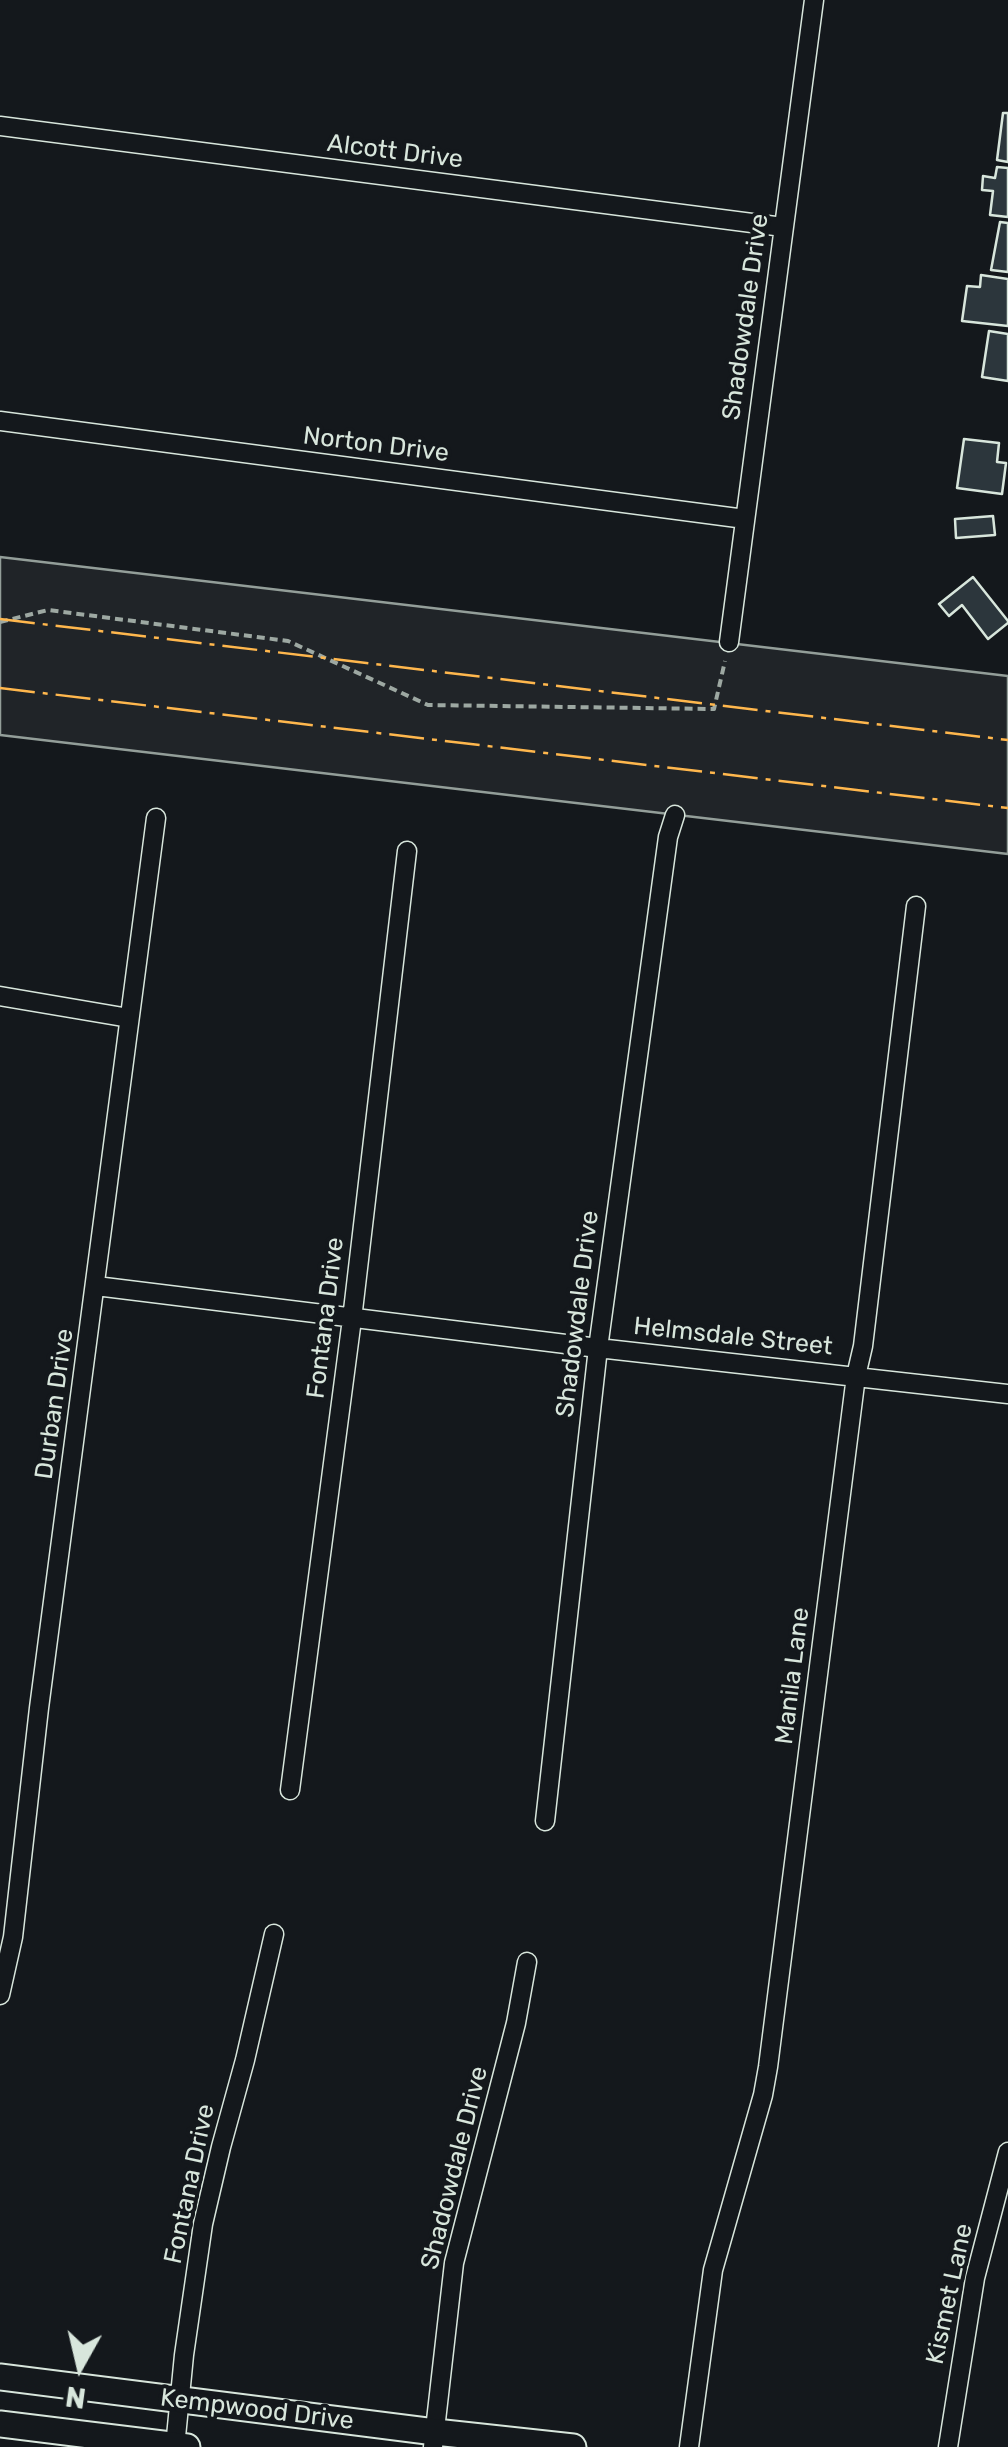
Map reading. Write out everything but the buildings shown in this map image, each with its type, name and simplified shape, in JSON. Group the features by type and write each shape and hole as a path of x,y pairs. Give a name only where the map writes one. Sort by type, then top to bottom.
{"main road":[{"name":"Kempwood Drive","path":"0,2377 434,2440 573,2447"},
{"name":"Kempwood Drive","path":"0,2424 179,2446"}],"street":[{"name":"Shadowdale Drive","path":"730,642 814,0"},
{"name":"Alcott Drive","path":"0,126 783,228"},
{"name":"Norton Drive","path":"0,421 744,519"},
{"name":"Shadowdale Drive","path":"545,1822 598,1348 668,838 676,815"},
{"name":"Durban Drive","path":"0,1995 13,1937 39,1708 156,818"},
{"name":"Fontana Drive","path":"290,1790 352,1319 407,851"},
{"name":"Manila Lane","path":"689,2447 713,2270 768,2067 856,1376 863,1346 916,906"},
{"path":"0,996 129,1018"},
{"name":"Helmsdale Street","path":"96,1286 1008,1394"},
{"name":"Fontana Drive","path":"179,2446 184,2355 203,2224 274,1934"},
{"name":"Shadowdale Drive","path":"434,2440 454,2263 528,1962"},
{"name":"Kismet Lane","path":"948,2447 975,2278 1008,2152"}],"path":[{"path":"0,622 48,610 288,641 428,705 714,709 730,642"}],"shaded area":[{"path":"0,557 1008,676 1008,854 0,735"}],"power":[{"path":"0,619 1008,740"},
{"path":"0,688 1008,808"}]}
